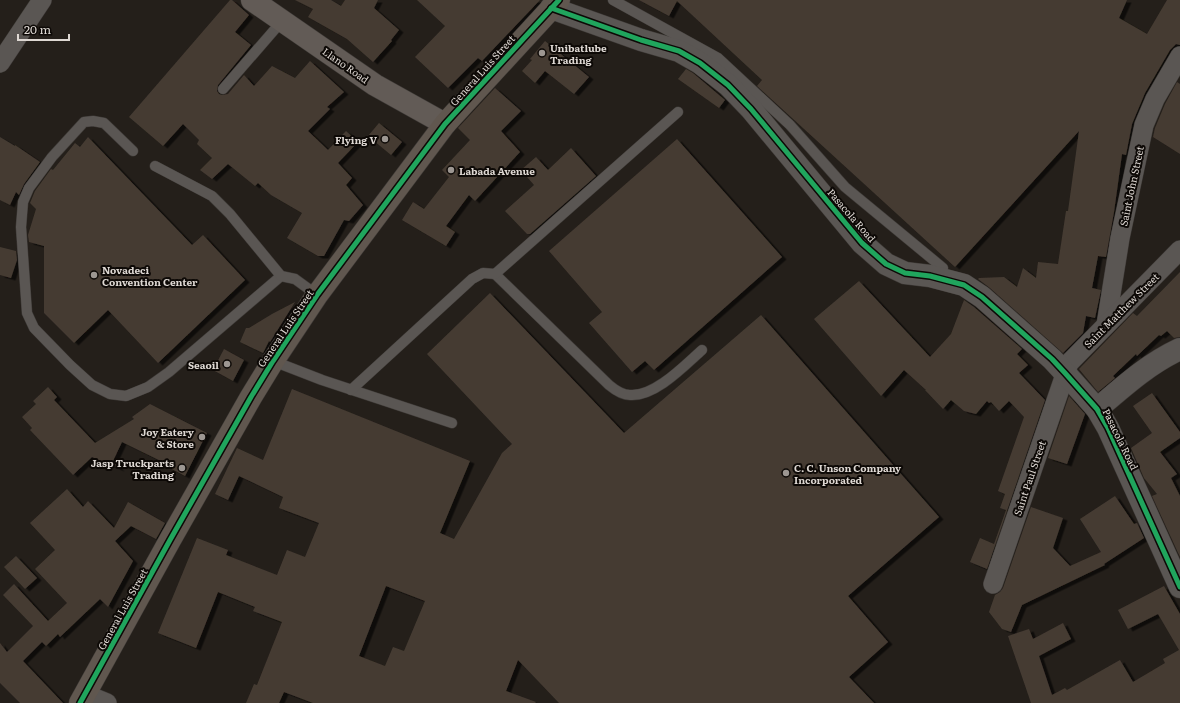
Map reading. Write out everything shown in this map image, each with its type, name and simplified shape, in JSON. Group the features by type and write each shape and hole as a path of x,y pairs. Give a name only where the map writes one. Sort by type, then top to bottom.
{"main road":[{"name":"Llano Road","path":"252,0 375,85 445,124"},
{"name":"General Luis Street","path":"82,698 247,403 273,361 317,296 445,124 555,4"}],"street":[{"path":"0,63 42,0"},
{"name":"Pasacola Road","path":"555,4 641,40 679,51 700,64 728,85 751,109 862,243 886,264 905,273 930,276 964,285 982,297 1052,359 1097,409 1108,428 1180,585"},
{"name":"Saint John Street","path":"1106,325 1120,238 1144,125 1155,98 1180,56"},
{"name":"Saint Matthew Street","path":"1065,373 1069,363 1180,250"},
{"path":"1097,409 1140,372 1162,357 1180,349"},
{"name":"Saint Paul Street","path":"993,584 1065,373"},
{"path":"82,698 107,703"}],"lane":[{"path":"613,0 718,58 790,126 845,187 943,268"},
{"path":"223,89 282,21"},
{"path":"495,274 678,112"},
{"path":"133,150 104,123 93,121 84,122 52,157 29,188 23,202 21,227 27,313 34,328 70,365 92,384 110,394 126,396 148,387 169,372 281,276"},
{"path":"155,166 212,196 230,214 281,276 295,279 317,296"},
{"path":"351,390 472,279 483,273 495,274 609,385 619,392 630,396 643,394 656,389 702,350"},
{"path":"273,361 322,380 452,423"}],"building":[{"path":"230,0 232,0 249,15 235,32 251,45 218,85 217,91 219,94 228,94 244,75 254,86 272,66 295,78 310,61 344,92 327,107 330,109 308,131 328,150 346,131 358,142 338,163 352,178 346,185 363,205 349,221 344,220 324,256 318,256 287,238 302,213 271,195 258,183 255,186 228,164 212,179 200,170 212,158 197,144 199,140 183,124 163,146 129,117"},
{"path":"295,0 331,0 341,6 345,0 378,0 374,8 399,30 391,40 392,41 373,62 347,39 308,17 313,9"},
{"path":"417,0 540,0 482,61 478,58 448,88 415,57 445,26"},
{"path":"639,0 1127,0 1119,18 1147,34 1167,0 1180,0 1180,45 1176,44 1170,50 1145,93 1132,124 1126,155 1122,154 1106,257 1098,256 1092,288 1101,290 1095,318 1086,316 1083,333 1063,353 978,279 1004,277 1017,287 1023,268 1036,278 1038,262 1058,264 1066,211 1068,211 1079,131 955,267 757,86 762,80 677,1 669,16"},
{"path":"545,41 589,77 574,94 545,71 535,83 522,71 532,60 530,59"},
{"path":"686,69 693,73 725,100 719,108 678,79"},
{"path":"1177,82 1180,84 1180,154 1153,137 1165,104"},
{"path":"495,88 521,111 501,131 520,152 475,201 469,195 446,226 455,232 446,246 402,220 413,202 424,209 449,177 442,170 470,140 458,128"},
{"name":"Flying V","path":"379,123 402,142 391,155 368,136"},
{"path":"0,137 40,162 24,184 19,195 16,192 10,205 0,200"},
{"path":"88,137 192,245 203,235 245,280 158,363 108,310 74,343 44,313 44,246 29,242 28,235 36,209 30,203 35,191 51,169 53,170 75,143 80,147"},
{"path":"677,139 782,257 654,370 645,361 632,372 589,323 602,312 549,251"},
{"path":"571,148 596,176 530,234 527,234 505,211 534,185 521,170 536,157 548,170"},
{"path":"0,247 16,251 17,260 11,278 0,275"},
{"path":"1180,272 1180,337 1174,338 1167,331 1161,336 1159,335 1137,356 1136,354 1113,376 1115,378 1098,392 1079,369 1133,313 1137,316"},
{"path":"859,281 930,357 951,334 964,300 1022,349 1017,354 1028,365 1019,373 1045,400 987,569 970,562 980,538 994,544 1006,510 1000,508 1005,494 998,491 1024,417 1009,401 999,411 991,402 989,403 987,401 976,414 964,411 951,400 943,409 926,390 904,370 881,396 814,319"},
{"path":"490,293 624,433 761,315 939,517 848,596 888,642 849,677 874,703 559,703 518,660 506,691 536,702 535,703 313,703 284,692 279,703 246,703 254,684 257,685 282,622 253,611 255,607 218,592 196,648 158,633 197,538 228,550 226,555 277,575 287,550 305,557 319,523 279,508 283,497 239,476 228,500 215,494 237,448 263,460 292,389 470,461 440,533 454,539 502,453 512,444 427,354","holes":["386,586 425,601 404,651 393,647 385,666 359,656"]},
{"path":"295,302 270,342 269,341 263,353 240,342 246,328 249,328"},
{"path":"224,349 244,360 233,381 213,370"},
{"path":"48,387 57,397 54,400 95,443 134,419 132,417 150,404 207,433 185,476 168,467 169,465 122,442 113,461 120,469 92,457 73,475 30,430 32,428 22,417 36,404 33,401"},
{"path":"1152,393 1180,432 1180,438 1160,452 1177,474 1171,478 1180,496 1180,557 1152,496 1157,494 1144,478 1131,448 1152,433 1133,406"},
{"path":"1069,396 1085,414 1067,464 1048,458"},
{"path":"67,489 83,507 88,501 114,528 128,502 165,523 156,539 131,526 115,541 133,561 108,607 100,599 60,637 58,634 46,646 42,642 23,661 63,703 20,703 0,683 0,643 7,652 33,626 3,595 14,584 48,621 67,603 35,569 55,550 30,523"},
{"path":"1115,496 1134,524 1137,523 1144,538 1104,564 1105,565 1022,605 1011,632 1002,629 989,612 995,595 1003,588 1031,507 1063,518 1053,548 1070,566 1101,552 1080,519"},
{"path":"16,556 37,578 25,589 4,567"},
{"path":"1164,586 1180,614 1180,703 1031,703 1008,636 1029,629 1033,639 1063,623 1071,639 1039,656 1052,695 1065,688 1067,690 1120,660 1133,682 1165,663 1163,659 1179,650 1158,614 1128,629 1118,610"}],"cycle path":[{"path":"80,703 251,397 317,295 445,124 559,0"},
{"path":"551,8 641,40 679,51 700,63 728,85 751,109 862,243 886,264 905,273 930,276 964,285 982,297 1052,359 1097,409 1108,428 1180,587"}],"place":[{"name":"Unibatlube Trading","path":"542,53"},
{"name":"Flying V","path":"385,139"},
{"name":"Labada Avenue","path":"451,170"},
{"name":"Novadeci Convention Center","path":"94,275"},
{"name":"Seaoil","path":"227,364"},
{"name":"Joy Eatery & Store","path":"202,437"},
{"name":"Jasp Truckparts Trading","path":"182,468"},
{"name":"C. C. Unson Company Incorporated","path":"786,473"}]}
